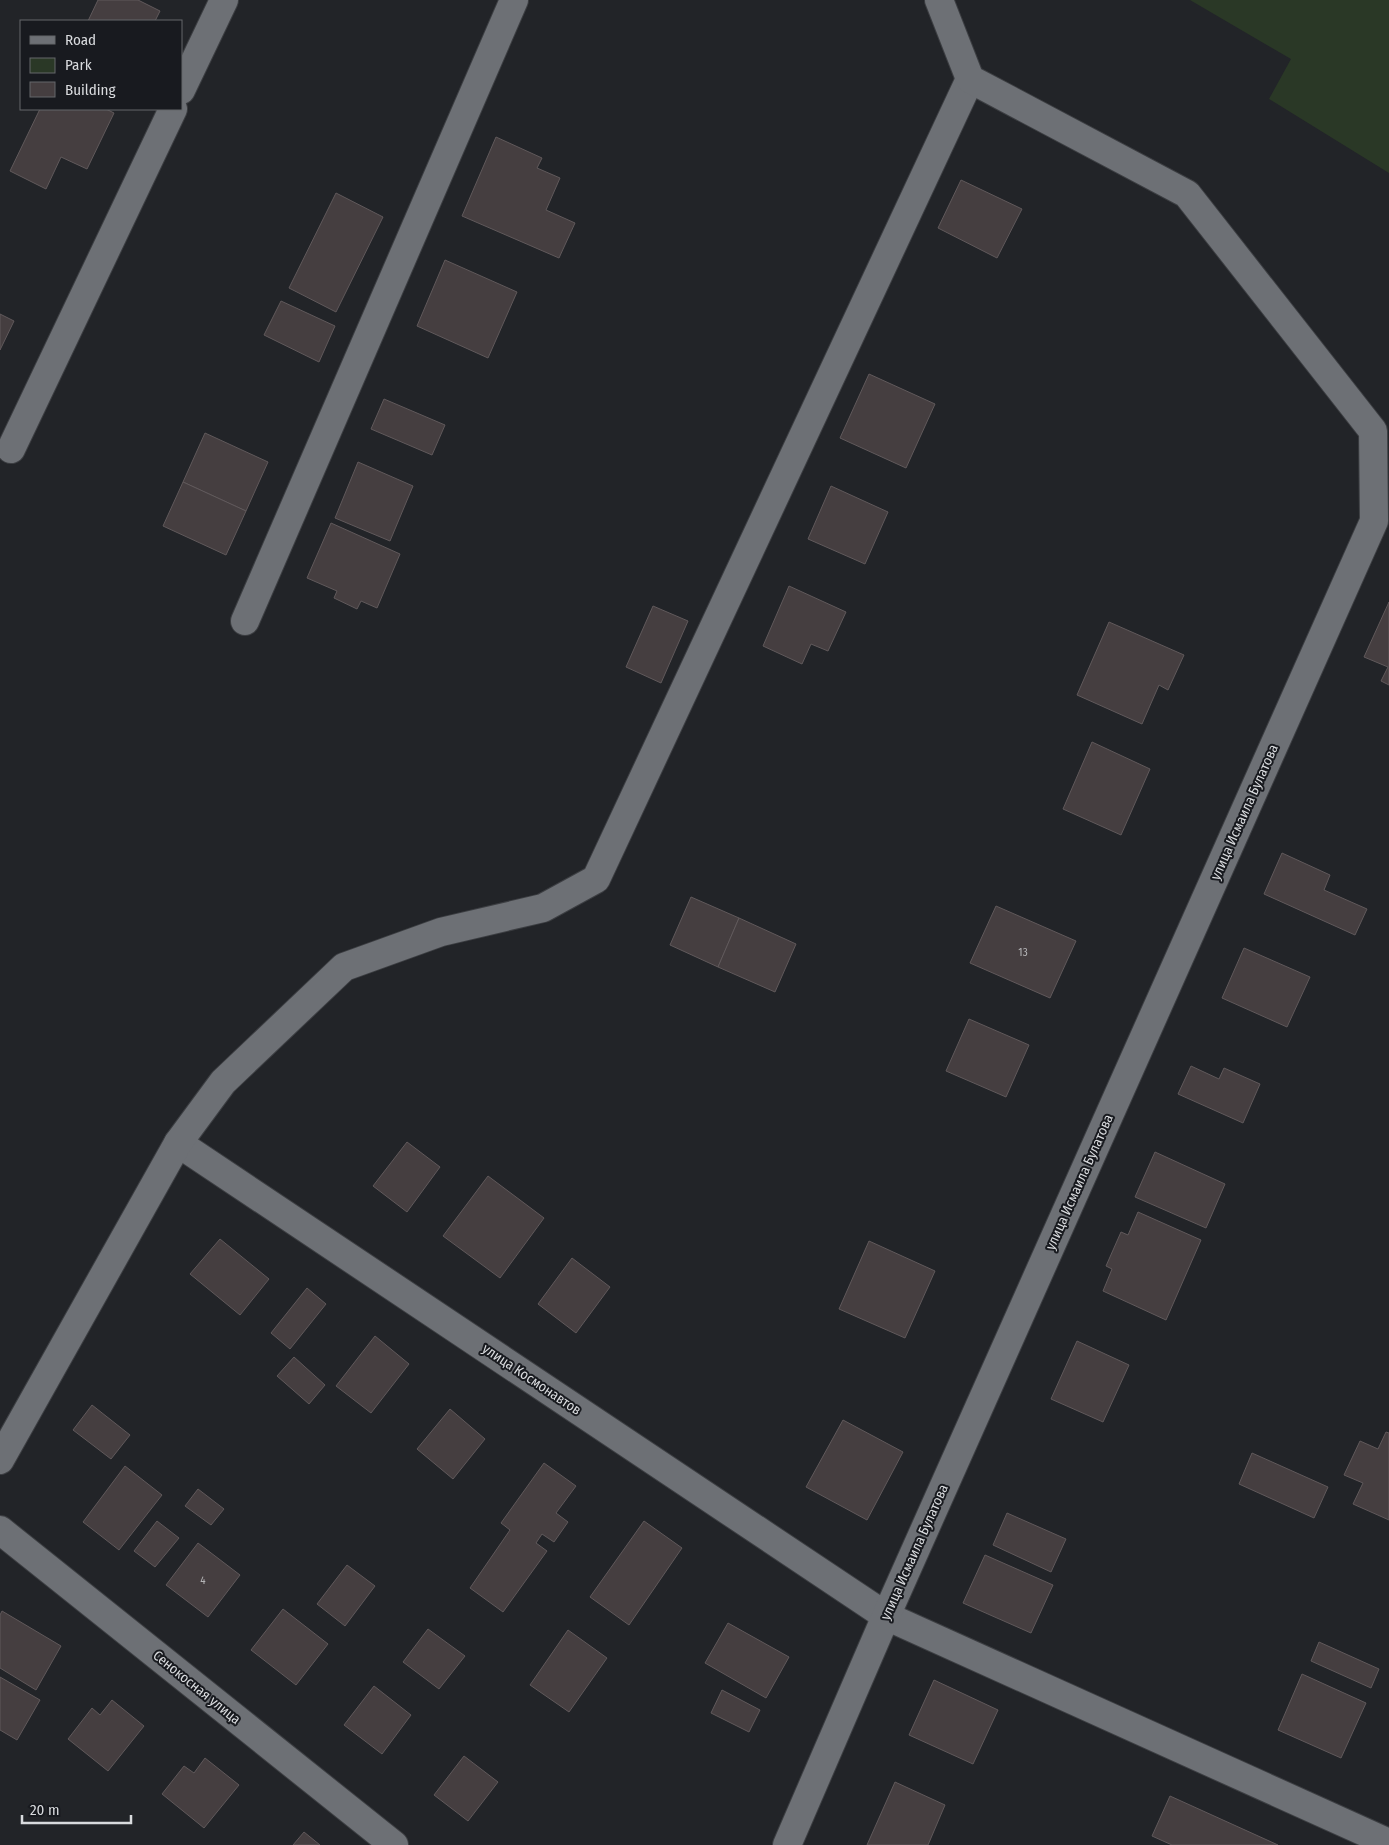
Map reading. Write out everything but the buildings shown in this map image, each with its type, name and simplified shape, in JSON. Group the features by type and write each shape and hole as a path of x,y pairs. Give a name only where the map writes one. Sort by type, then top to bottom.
{"street":[{"path":"182,88 224,0"},
{"path":"246,621 514,0"},
{"path":"939,0 970,79 1187,194 1374,431 1381,524"},
{"path":"0,1460 178,1142 224,1082 344,967 442,932 543,908 596,879 970,79"},
{"path":"11,449 173,110"},
{"name":"улица Исмаила Булатова","path":"787,1845 886,1616 1381,524"},
{"name":"улица Космонавтов","path":"178,1142 886,1616 1387,1840"},
{"name":"Сенокосная улица","path":"0,1530 394,1845"}],"green space":[{"path":"1190,0 1389,0 1389,173 1269,99 1291,59"}]}
